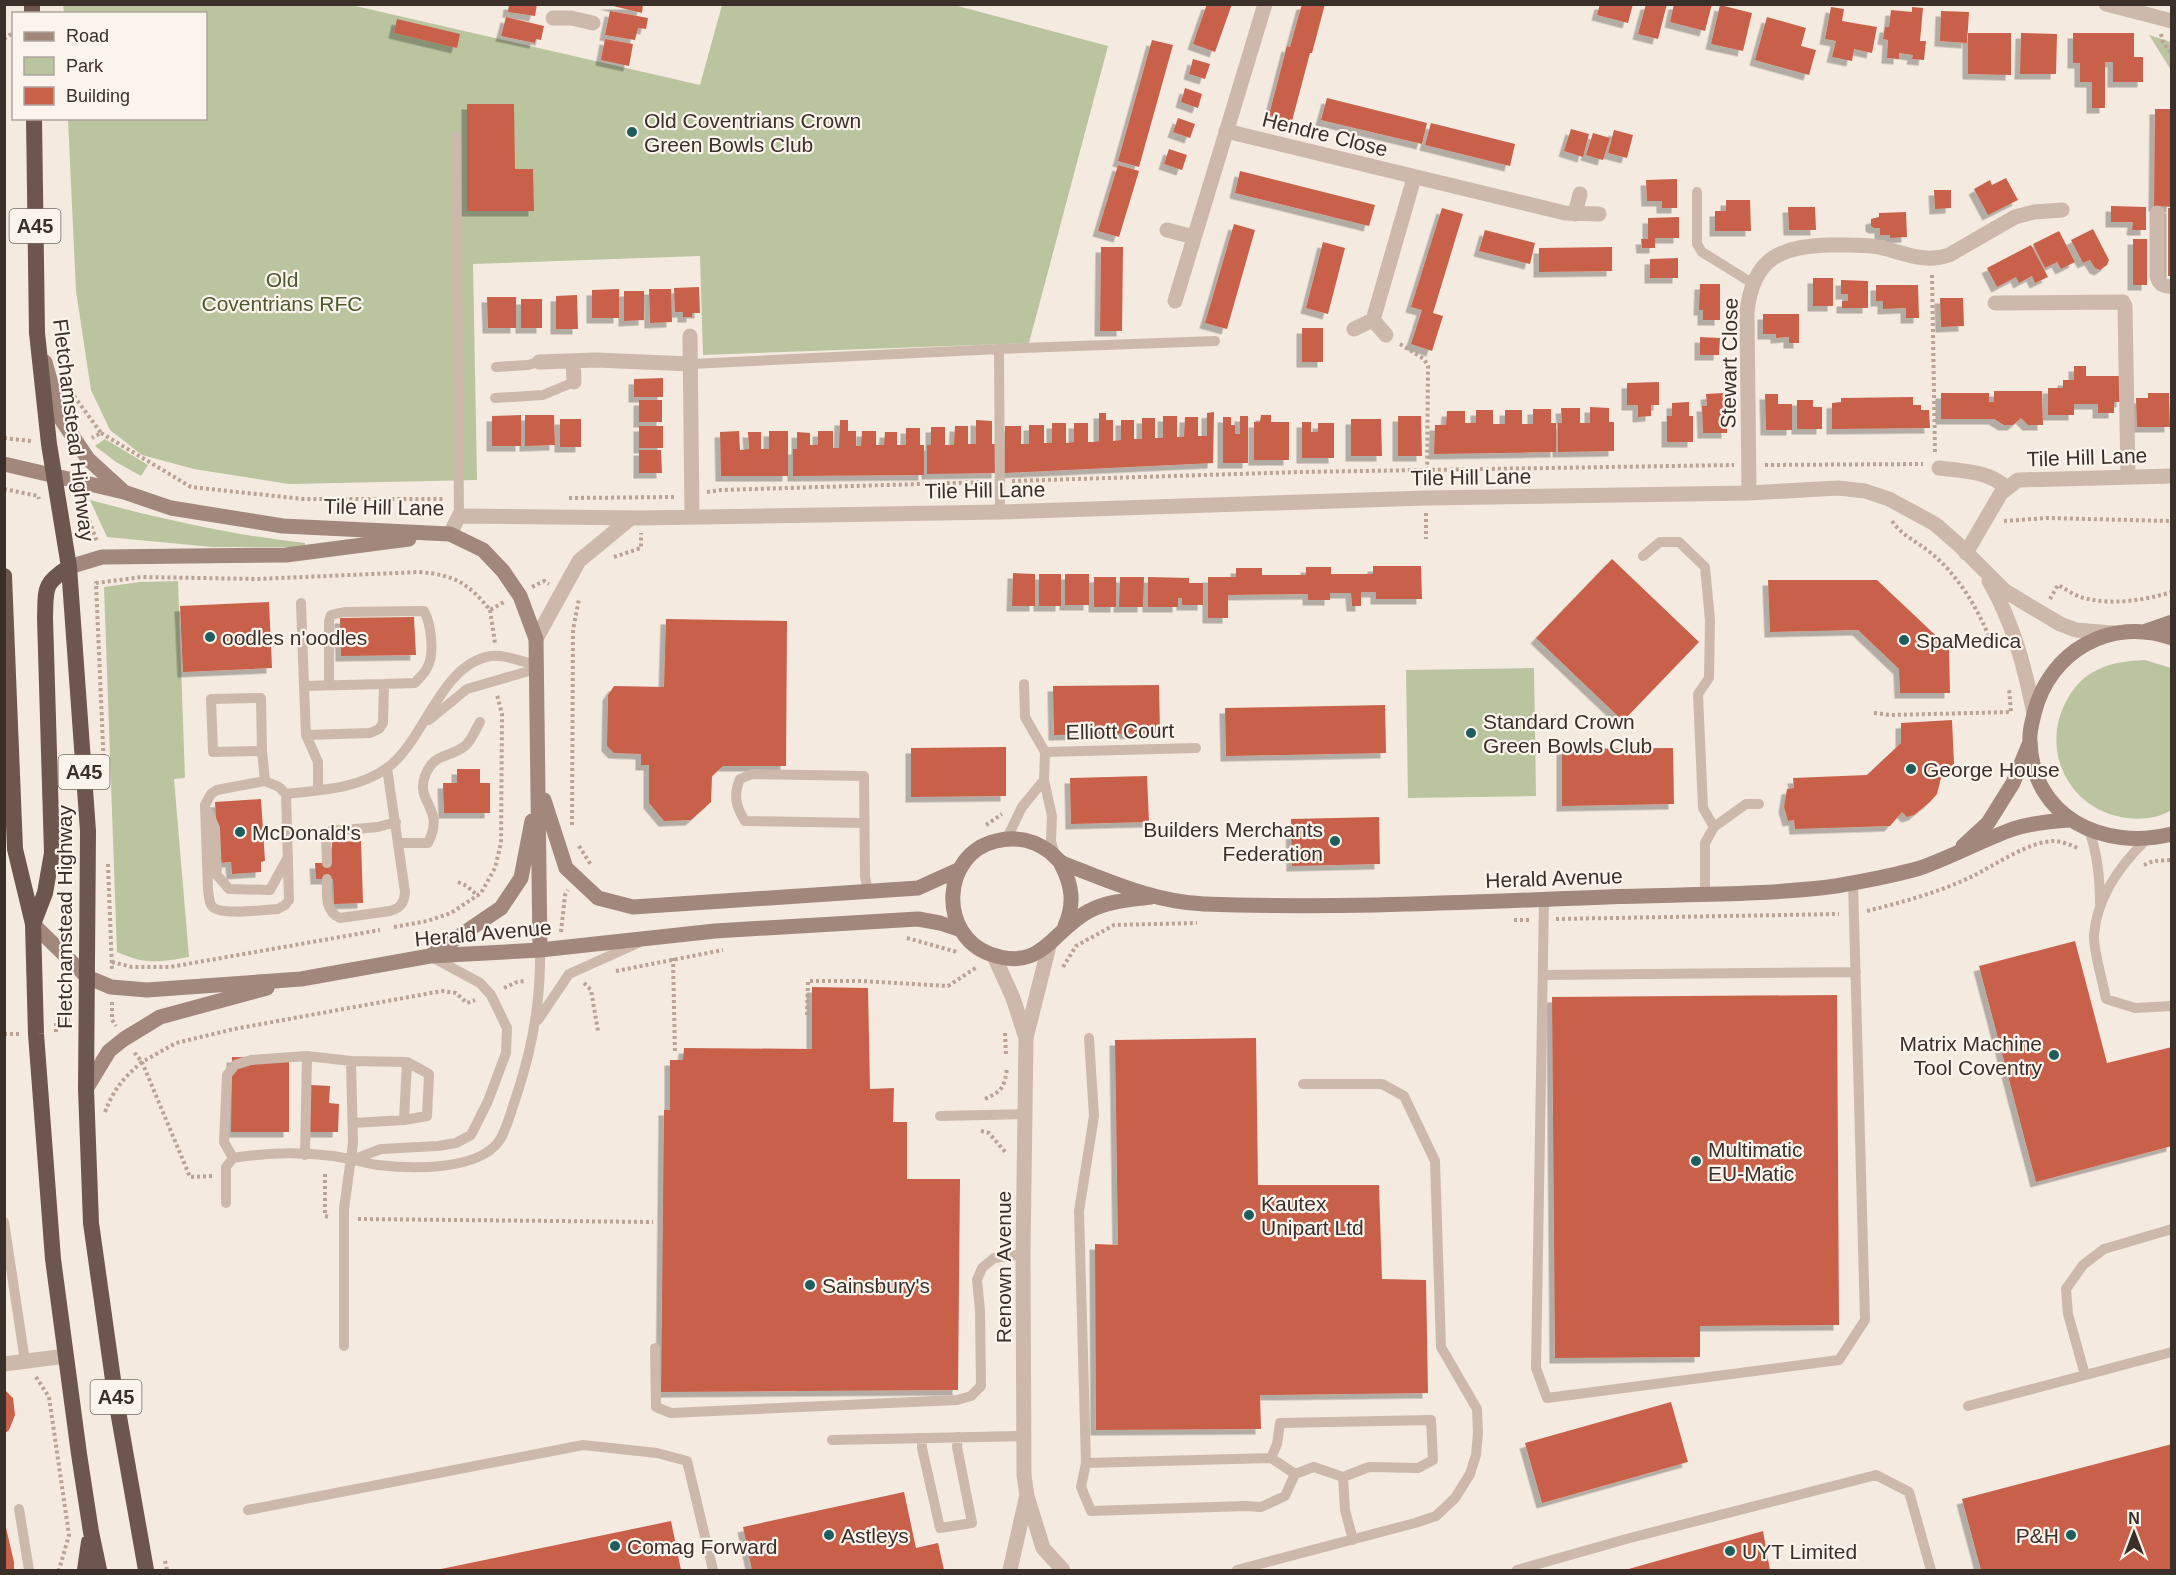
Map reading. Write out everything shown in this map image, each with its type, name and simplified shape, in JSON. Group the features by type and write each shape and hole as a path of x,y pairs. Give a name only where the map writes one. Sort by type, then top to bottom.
{"highway":[{"name":"Fletchamstead Highway","path":"34,120 38,333 49,444 69,567 88,831 86,1089 91,1223 119,1417 146,1570"},
{"path":"33,924 45,893 52,853 46,588 54,576 69,567"},
{"name":"Fletchamstead Highway","path":"4,576 15,849 33,924 36,1034 53,1259 91,1533 99,1570"},
{"path":"85,1570 91,1533"}],"main road":[{"path":"38,333 61,419 88,459 124,492"},
{"name":"Tile Hill Lane","path":"4,464 124,492 171,508 283,526 450,534"},
{"path":"69,567 102,557 286,555 450,534 483,550 503,571 518,593 536,639 540,950"},
{"path":"2171,835 2147,839 2125,839 2090,830 2070,820 2055,806 2045,792 2038,776 2030,742 2034,714 2044,686 2057,668 2074,652 2093,639 2114,633 2146,631 2172,622"},
{"path":"2146,631 2172,638"},
{"name":"Herald Avenue","path":"1955,854 1988,823 2013,783 2030,742"},
{"path":"539,786 566,867 598,898 633,907 918,888 960,868"},
{"path":"430,956 501,908 521,878 539,786"},
{"name":"Herald Avenue","path":"1008,838 1025,839 1041,845 1058,860 1151,897 1194,904 1266,907 1408,905 1767,892 1853,882 1920,867 2014,829 2048,821 2070,820"},
{"path":"961,930 952,906 954,880 960,868 972,853 988,843 1008,838"},
{"path":"1058,860 1069,879 1072,896 1070,913 1064,929"},
{"name":"Herald Avenue","path":"33,924 87,977 111,987 147,990 301,979 430,956 540,950 715,931 918,919 961,930 975,946 994,956 1022,957 1048,946 1077,918 1110,902 1151,897"},
{"path":"86,1089 109,1051 160,1017 301,979"}],"street":[{"name":"Hendre Close","path":"1175,301 1265,4"},
{"path":"2106,4 2172,21"},
{"path":"553,18 573,11 593,23"},
{"name":"Hendre Close","path":"1226,131 1565,213 1599,214"},
{"path":"1373,320 1414,178"},
{"path":"1575,214 1580,194"},
{"name":"Stewart Close","path":"1749,493 1747,312 1752,283 1773,259 1792,248 1803,246 1867,245 1932,259 1950,255 2015,217 2034,212 2062,210"},
{"path":"2157,213 2157,276 2163,285 2172,286"},
{"path":"1167,230 1194,237"},
{"path":"1995,303 2123,302 2125,306 2128,477"},
{"path":"1354,328 1373,320"},
{"path":"1373,320 1386,335"},
{"path":"690,336 692,516"},
{"path":"573,361 574,382"},
{"path":"539,362 691,364"},
{"name":"Tile Hill Lane","path":"1938,466 1984,475 2000,481 2006,488"},
{"name":"Tile Hill Lane","path":"1966,553 2001,493 2018,480 2025,478 2172,476"},
{"name":"Tile Hill Lane","path":"450,534 459,516 635,518 1000,512 1426,498 1749,493 1838,488 1874,494 1910,509 1935,524 2005,591 2060,624 2076,630 2114,633"},
{"path":"536,639 579,561 635,518"},
{"name":"Tile Hill Lane","path":"1978,565 1999,601 2012,631 2028,681 2034,714"},
{"name":"Renown Avenue","path":"1048,946 1026,1038 1023,1254 1024,1475 1027,1496 1043,1548 1063,1570"},
{"name":"Renown Avenue","path":"994,956 1013,998 1026,1038"},
{"path":"4,1364 66,1356"},
{"name":"Renown Avenue","path":"1010,1570 1027,1496"}],"lane":[{"path":"456,136 459,516"},
{"path":"1697,192 1697,244 1702,252 1752,283"},
{"path":"691,364 1215,340"},
{"path":"999,349 1000,512"},
{"path":"496,367 539,362"},
{"path":"495,398 543,395 574,382"},
{"path":"1643,556 1660,542 1679,542 1706,567 1710,620 1709,678 1698,694 1703,808 1714,827"},
{"path":"301,603 306,735 318,762 318,790"},
{"path":"304,686 415,683 428,667 431,637 424,611 344,612 331,615 328,621 329,685"},
{"path":"286,794 343,787 367,780 387,768 404,752 435,704 461,671 489,656 497,656 536,667"},
{"path":"421,726 467,689 536,667"},
{"path":"306,735 370,733 379,729 383,723 384,684"},
{"name":"Elliott Court","path":"1024,684 1025,717 1045,752 1044,780 1052,816 1051,841 1058,860"},
{"path":"262,751 213,752 211,699 261,698 265,781"},
{"path":"400,843 428,843 434,831 435,820 423,792 426,774 433,761 466,746 480,723"},
{"name":"Elliott Court","path":"1045,752 1196,748"},
{"path":"327,879 329,909 340,918 398,909 404,900 400,843 391,802 387,768"},
{"path":"864,823 746,821 738,810 735,798 736,788 740,779 752,774 864,776 865,877 868,891"},
{"path":"1008,838 1022,807 1044,780"},
{"path":"265,781 279,787 286,794 289,900 278,909 222,911 213,908 208,890 206,805 211,794 217,790 265,781"},
{"path":"1705,893 1706,843 1714,827 1746,804 1759,804"},
{"path":"206,805 215,828 217,875 229,889 270,890 288,857"},
{"path":"327,863 326,838 331,831 378,827 396,822"},
{"path":"2090,830 2096,848 2100,874 2100,910"},
{"path":"2147,839 2127,858 2112,883 2100,910 2094,936 2106,999 2135,1008 2172,1006"},
{"path":"1544,899 1536,1368 1547,1398 1839,1360 1865,1320 1853,882"},
{"path":"536,1023 569,974 649,937"},
{"path":"226,1203 226,1167 233,1158 333,1156 379,1165 430,1166 463,1164 484,1154 499,1141 528,1060 536,1023 540,950"},
{"path":"352,1161 381,1149 456,1143 471,1135 488,1101 506,1053 507,1028 491,995 480,983 430,956"},
{"path":"1543,975 1856,972"},
{"path":"1089,1038 1094,1116 1079,1211 1086,1463 1082,1487 1091,1511 1261,1507 1286,1496 1295,1474 1314,1467 1343,1477 1369,1467 1418,1468 1433,1460 1431,1420 1280,1423 1277,1444 1271,1458"},
{"path":"233,1158 224,1142 226,1075 235,1065 251,1060 307,1056 351,1061 407,1062 429,1074 428,1116 353,1123"},
{"path":"305,1155 307,1056"},
{"path":"344,1346 345,1192 352,1161 353,1123 351,1061"},
{"path":"404,1120 407,1062"},
{"path":"1237,1570 1437,1516 1455,1498 1470,1474 1476,1455 1477,1409 1441,1347 1436,1161 1404,1096 1382,1084 1303,1084"},
{"path":"940,1116 1026,1114"},
{"path":"4,1222 25,1361"},
{"path":"2085,1375 2068,1314 2066,1288 2083,1264 2104,1250 2172,1229"},
{"path":"655,1348 656,1407 671,1413 957,1400 971,1396 981,1386 980,1310 977,1280 981,1268 994,1258 1023,1254"},
{"path":"1968,1406 2172,1352"},
{"path":"832,1440 1024,1436"},
{"path":"922,1438 922,1448 940,1528 972,1523 957,1447 958,1437"},
{"path":"248,1510 583,1445 657,1453 687,1461 713,1570"},
{"path":"1086,1463 1271,1458 1295,1474"},
{"path":"1517,1570 1630,1538 1876,1475 1909,1492 1931,1570"},
{"path":"1343,1477 1344,1510 1353,1540"},
{"path":"19,1509 29,1570"}],"path":[{"path":"562,498 676,497 721,490 1427,470 1749,465 1938,466 1935,460 1932,259"},
{"path":"1386,335 1424,359 1428,366 1426,539"},
{"path":"71,393 101,434 191,487 303,499 459,499"},
{"path":"79,444 101,434"},
{"path":"4,438 22,440"},
{"path":"4,489 26,494"},
{"path":"1874,494 1899,531 1931,553 1949,570 1982,616 1993,646 2002,643"},
{"path":"82,500 95,535"},
{"path":"608,561 615,556 641,548 635,518"},
{"path":"1985,522 2047,518 2172,521"},
{"path":"104,773 96,583 142,578 257,579 438,573 465,584 490,610 497,656"},
{"path":"490,610 544,581 580,596 573,630 572,828"},
{"path":"2052,595 2058,585 2085,599 2105,602 2121,602 2172,592"},
{"path":"392,928 427,921 451,913 477,896 495,867 501,843 502,714 497,700 497,679"},
{"path":"1874,713 1891,716 2011,712"},
{"path":"979,829 1010,808"},
{"path":"575,837 590,865 596,871"},
{"path":"108,856 112,962 120,965 149,969 170,967 380,930"},
{"path":"2137,868 2153,861 2172,860"},
{"path":"562,947 561,923 565,895 576,878 590,865"},
{"path":"458,882 468,886 477,896"},
{"path":"906,938 957,952 964,957"},
{"path":"615,971 728,949"},
{"path":"673,958 675,1054"},
{"path":"970,962 982,974"},
{"path":"807,1015 808,981 861,981 948,987 977,967"},
{"path":"569,974 591,990 598,1031"},
{"path":"582,982 593,977"},
{"path":"104,1114 113,1092 128,1074 142,1062 176,1043 234,1029 442,991 456,993 468,1003 517,982 540,980"},
{"path":"4,1034 56,1033 56,1020 112,1020 142,1062 190,1177 225,1176"},
{"path":"1002,1023 1007,1065 1005,1084 998,1093 967,1104 967,1116 968,1128 990,1133 1006,1152 1006,1164"},
{"path":"326,1174 325,1216 653,1222"},
{"path":"25,1361 48,1397 69,1534 59,1570"},
{"path":"165,1560 167,1570"}],"green space":[{"name":"Old Coventrians RFC","path":"63,5 351,5 700,85 722,5 954,5 1108,46 1029,343 703,355 700,256 473,264 477,480 289,484 194,469 142,455 110,430 91,390 76,291 68,120 207,120 207,12 64,12"},
{"path":"2149,35 2171,42 2171,70"},
{"path":"105,439 148,465 141,476 116,462 95,446"},
{"path":"90,500 197,526 305,543 305,547 212,547 107,537"},
{"path":"178,581 185,778 174,779 189,957 145,961 117,952 104,587 140,582"},
{"path":"2145,660 2171,668 2171,810 2156,817 2133,819 2107,813 2089,803 2075,790 2064,774 2058,757 2056,737 2068,698 2084,678 2109,665"},
{"name":"Standard Crown Green Bowls Club","path":"1534,668 1536,796 1408,798 1406,670"}],"building":[{"path":"509,4 537,4 535,16 508,12"},
{"path":"605,4 643,4 642,13"},
{"path":"1207,4 1232,4 1215,52 1193,44"},
{"path":"1302,4 1325,4 1292,121 1269,115 1287,46 1290,47"},
{"path":"1600,4 1633,4 1628,23 1597,15"},
{"path":"1646,4 1667,4 1658,39 1638,34"},
{"path":"1674,4 1712,4 1705,31 1670,22"},
{"path":"1720,5 1752,13 1743,51 1711,44"},
{"path":"1831,7 1844,9 1842,21 1877,27 1872,53 1854,49 1852,61 1832,57 1836,41 1825,39"},
{"path":"1912,7 1923,8 1920,41 1926,41 1924,60 1912,59 1913,55 1899,53 1899,59 1887,58 1888,40 1883,39 1885,27 1889,27 1891,10 1912,12"},
{"path":"610,11 648,18 646,29 638,28 635,40 605,35"},
{"path":"1941,11 1969,12 1967,43 1940,41"},
{"path":"506,17 544,26 541,40 536,39 535,43 501,36"},
{"path":"1767,17 1806,28 1801,46 1816,50 1809,75 1755,60"},
{"path":"397,19 460,34 457,48 394,33"},
{"path":"1968,33 2011,33 2011,75 1968,74"},
{"path":"2021,33 2057,34 2056,74 2020,74"},
{"path":"2073,33 2134,33 2134,57 2143,57 2143,82 2113,82 2113,62 2105,62 2105,108 2092,108 2092,82 2080,82 2080,63 2073,63"},
{"path":"605,39 633,44 629,66 601,60"},
{"path":"1152,40 1173,45 1139,167 1118,161"},
{"path":"1193,59 1210,64 1205,79 1189,74"},
{"path":"1185,88 1202,94 1198,108 1181,102"},
{"path":"1327,98 1427,123 1422,144 1321,120"},
{"path":"467,104 514,104 515,169 533,169 534,211 467,211"},
{"path":"2155,109 2172,109 2172,207 2154,206"},
{"path":"1178,118 1195,124 1190,138 1173,132"},
{"path":"1431,123 1515,144 1510,166 1425,145"},
{"path":"1571,129 1589,134 1583,157 1564,151"},
{"path":"1614,130 1633,135 1627,158 1608,153"},
{"path":"1593,133 1610,138 1603,160 1586,155"},
{"path":"1169,149 1187,155 1182,170 1164,164"},
{"path":"1118,165 1139,171 1119,237 1098,231"},
{"path":"1240,171 1375,205 1369,226 1235,193"},
{"path":"2006,178 2018,200 1988,215 1974,189 1990,180 1992,185"},
{"path":"1677,179 1677,208 1662,208 1662,201 1647,201 1646,180"},
{"path":"1934,190 1951,190 1951,208 1935,209"},
{"path":"1726,200 1750,200 1751,231 1715,231 1715,211 1726,211"},
{"path":"2111,206 2146,207 2146,230 2132,230 2133,222 2111,222"},
{"path":"1788,207 1815,207 1816,230 1789,230"},
{"path":"1442,208 1463,214 1433,313 1443,316 1432,351 1411,344 1422,310 1411,307"},
{"path":"2168,208 2172,208 2172,276 2168,276"},
{"path":"1906,212 1907,237 1890,238 1890,235 1880,235 1880,228 1871,226 1871,219 1879,217 1879,213"},
{"path":"1679,217 1679,238 1655,238 1655,248 1642,248 1641,239 1648,239 1648,218"},
{"path":"1234,224 1255,230 1227,329 1205,323"},
{"path":"2093,229 2109,260 2107,265 2100,270 2095,268 2090,260 2083,263 2071,240"},
{"path":"1485,230 1535,243 1530,264 1479,251"},
{"path":"2059,231 2075,262 2061,269 2057,262 2045,268 2033,244"},
{"path":"2133,239 2147,239 2147,285 2133,285"},
{"path":"1323,242 1345,248 1328,314 1306,308"},
{"path":"2031,245 2048,277 2035,283 2032,276 2019,283 2016,277 1997,287 1987,268"},
{"path":"1101,247 1123,247 1122,331 1100,331"},
{"path":"1612,247 1612,271 1539,272 1539,248"},
{"path":"1678,258 1678,278 1650,278 1650,259"},
{"path":"1813,278 1833,278 1833,306 1813,306"},
{"path":"1841,280 1868,281 1868,308 1842,308 1842,301 1848,301 1848,294 1841,294"},
{"path":"1700,284 1720,284 1720,320 1703,320 1703,310 1699,310"},
{"path":"1876,285 1918,285 1919,318 1906,318 1906,308 1883,309 1883,301 1876,301"},
{"path":"699,287 700,313 692,313 692,317 683,317 683,312 675,312 674,288"},
{"path":"619,289 619,318 592,318 592,290"},
{"path":"649,289 671,289 672,322 650,323"},
{"path":"624,291 644,291 644,320 624,321"},
{"path":"577,295 578,329 556,329 556,296"},
{"path":"487,297 516,297 516,328 488,328"},
{"path":"1940,298 1963,298 1964,326 1941,327"},
{"path":"521,299 542,299 542,328 521,328"},
{"path":"1763,314 1799,314 1799,343 1789,343 1789,337 1776,338 1776,334 1763,334"},
{"path":"1302,328 1323,328 1323,362 1302,362"},
{"path":"1700,337 1720,338 1719,355 1700,355"},
{"path":"2074,366 2086,366 2086,376 2122,376 2122,402 2114,402 2114,413 2098,413 2098,404 2074,404 2074,415 2048,415 2048,388 2063,388 2063,380 2074,380"},
{"path":"663,378 663,397 634,397 634,379"},
{"path":"1659,382 1659,405 1651,405 1651,416 1638,417 1638,405 1627,405 1627,383"},
{"path":"1994,391 2042,391 2043,425 2028,425 2021,418 2013,425 2004,425 1994,419 1941,419 1941,393 1989,393 1989,402 1994,402"},
{"path":"1723,393 1723,406 1727,406 1727,433 1703,433 1702,406 1707,406 1706,394"},
{"path":"2148,393 2169,393 2170,427 2137,427 2136,398 2148,398"},
{"path":"1765,394 1778,394 1778,404 1792,404 1792,430 1766,430"},
{"path":"1913,397 1913,405 1921,405 1921,410 1929,410 1930,428 1832,429 1832,403 1841,402 1841,398"},
{"path":"639,400 662,400 662,422 639,422"},
{"path":"1797,400 1813,400 1813,407 1822,407 1822,429 1797,429"},
{"path":"1689,402 1689,416 1693,416 1693,442 1667,442 1667,416 1672,416 1672,403"},
{"path":"1590,407 1609,408 1609,422 1614,422 1614,451 1558,452 1558,423 1562,423 1561,408 1580,408 1580,423 1590,423"},
{"path":"1533,409 1551,409 1551,423 1556,423 1556,452 1434,454 1435,425 1446,425 1447,411 1465,411 1465,423 1476,423 1476,410 1493,410 1493,424 1505,424 1505,410 1522,410 1522,424 1533,424"},
{"path":"1214,412 1213,463 1004,473 1005,426 1021,426 1021,444 1029,444 1029,425 1044,425 1044,443 1052,443 1052,423 1066,423 1066,443 1074,442 1074,423 1088,423 1088,442 1093,442 1099,441 1099,413 1106,413 1106,420 1113,420 1113,441 1121,440 1121,420 1134,420 1134,439 1142,439 1142,418 1155,418 1155,438 1163,438 1163,416 1177,416 1177,437 1184,437 1185,417 1198,417 1198,436 1207,436 1207,413"},
{"path":"521,415 521,446 492,446 492,416"},
{"path":"525,415 554,415 555,445 525,446"},
{"path":"1261,415 1271,415 1271,422 1289,422 1289,460 1254,460 1254,422 1260,422"},
{"path":"1240,416 1248,416 1248,463 1223,463 1223,417 1231,417 1231,425 1235,425 1235,434 1240,434"},
{"path":"1398,416 1421,416 1422,456 1398,456"},
{"path":"560,419 581,419 581,447 560,447"},
{"path":"1351,419 1381,419 1382,456 1351,456"},
{"path":"840,420 848,420 848,431 856,431 856,446 861,446 862,431 876,431 876,445 884,445 885,432 897,432 897,445 906,445 906,428 920,428 920,445 924,445 924,475 793,476 793,449 797,449 797,432 810,433 810,445 818,445 818,431 833,431 833,448 839,448"},
{"path":"976,420 992,421 992,444 997,444 997,473 927,474 927,445 931,445 931,427 945,427 945,445 954,445 955,426 968,426 968,444 976,444"},
{"path":"1302,422 1311,422 1311,432 1318,432 1318,423 1334,423 1334,458 1302,458"},
{"path":"639,426 663,426 663,448 639,448"},
{"path":"739,431 740,450 749,449 748,432 761,432 761,449 769,449 769,431 788,431 788,476 721,476 720,432"},
{"path":"639,450 661,450 662,473 639,473"},
{"path":"1612,559 1699,642 1623,721 1536,638"},
{"path":"1373,566 1421,566 1422,599 1376,599 1376,592 1361,592 1361,606 1352,606 1351,593 1330,593 1330,600 1308,600 1308,594 1228,595 1228,618 1208,618 1208,577 1236,577 1236,568 1262,568 1262,575 1306,575 1306,567 1331,567 1331,574 1373,574"},
{"path":"1013,573 1035,574 1035,606 1012,606"},
{"path":"1039,574 1061,574 1061,606 1039,606"},
{"path":"1065,574 1089,574 1089,605 1065,605"},
{"path":"1094,577 1116,577 1116,607 1094,607"},
{"path":"1120,577 1144,577 1143,607 1119,607"},
{"path":"1148,577 1189,578 1189,583 1203,583 1203,605 1182,605 1182,598 1178,598 1178,607 1148,607"},
{"name":"SpaMedica","path":"1768,580 1877,580 1949,648 1950,693 1900,693 1899,669 1858,630 1770,632"},
{"name":"oodles n'oodles","path":"269,602 272,668 183,672 180,606"},
{"path":"414,617 416,655 341,656 340,618"},
{"path":"666,619 787,621 786,766 723,766 712,776 711,802 691,820 664,821 649,803 649,765 641,765 641,754 614,753 607,746 608,695 614,686 664,687"},
{"path":"1159,685 1160,733 1054,735 1053,686"},
{"path":"1385,705 1386,753 1226,756 1225,708"},
{"name":"George House","path":"1952,720 1954,764 1941,778 1937,794 1914,815 1907,817 1902,812 1890,826 1795,829 1794,820 1788,821 1784,807 1787,789 1794,788 1793,778 1867,775 1901,743 1901,723"},
{"path":"1006,747 1006,796 911,797 911,748"},
{"path":"1673,748 1674,804 1562,806 1562,749"},
{"path":"457,769 480,769 480,783 490,783 490,813 444,813 443,783 457,783"},
{"path":"1147,776 1149,822 1071,824 1070,778"},
{"name":"McDonald's","path":"261,799 265,861 261,862 261,872 232,874 231,862 219,863 215,802"},
{"name":"Builders Merchants Federation","path":"1379,817 1380,864 1292,866 1291,819"},
{"path":"361,841 363,903 334,904 333,879 316,879 315,863 332,863 332,842"},
{"name":"Matrix Machine Tool Coventry","path":"2075,941 2107,1063 2172,1047 2172,1146 2036,1182 1979,966"},
{"name":"Sainsbury's","path":"812,987 868,988 870,1089 894,1088 893,1122 907,1122 907,1179 960,1179 958,1390 661,1392 664,1110 670,1110 670,1060 683,1060 684,1048 812,1049"},
{"name":"Multimatic EU-Matic","path":"1837,995 1839,1325 1700,1326 1700,1357 1555,1358 1552,997"},
{"name":"Kautex Unipart Ltd","path":"1256,1038 1258,1185 1379,1185 1382,1279 1426,1280 1428,1393 1260,1395 1261,1429 1096,1430 1095,1244 1118,1245 1115,1040"},
{"path":"232,1057 289,1058 289,1132 231,1132"},
{"path":"311,1085 330,1086 329,1103 339,1104 338,1132 309,1132"},
{"path":"4,1389 13,1398 15,1415 9,1430 4,1434"},
{"path":"1671,1402 1688,1462 1542,1503 1525,1443"},
{"name":"P&H","path":"2172,1444 2172,1570 1981,1570 1962,1499"},
{"name":"Astleys","path":"904,1492 916,1548 938,1543 944,1570 752,1570 743,1527"},
{"path":"4,1519 14,1562 14,1570 4,1570"},
{"name":"Comag Forward","path":"671,1521 681,1570 441,1570 441,1569"},
{"name":"UYT Limited","path":"1763,1531 1770,1570 1625,1570"}],"place":[{"name":"Old Coventrians Crown Green Bowls Club","path":"632,132"},
{"name":"oodles n'oodles","path":"210,637"},
{"name":"SpaMedica","path":"1904,640"},
{"name":"Standard Crown Green Bowls Club","path":"1471,733"},
{"name":"George House","path":"1911,769"},
{"name":"McDonald's","path":"240,832"},
{"name":"Builders Merchants Federation","path":"1335,841"},
{"name":"Matrix Machine Tool Coventry","path":"2054,1055"},
{"name":"Multimatic EU-Matic","path":"1696,1161"},
{"name":"Kautex Unipart Ltd","path":"1249,1215"},
{"name":"Sainsbury's","path":"810,1285"},
{"name":"Astleys","path":"829,1535"},
{"name":"P&H","path":"2071,1535"},
{"name":"Comag Forward","path":"615,1546"},
{"name":"UYT Limited","path":"1730,1551"}]}
